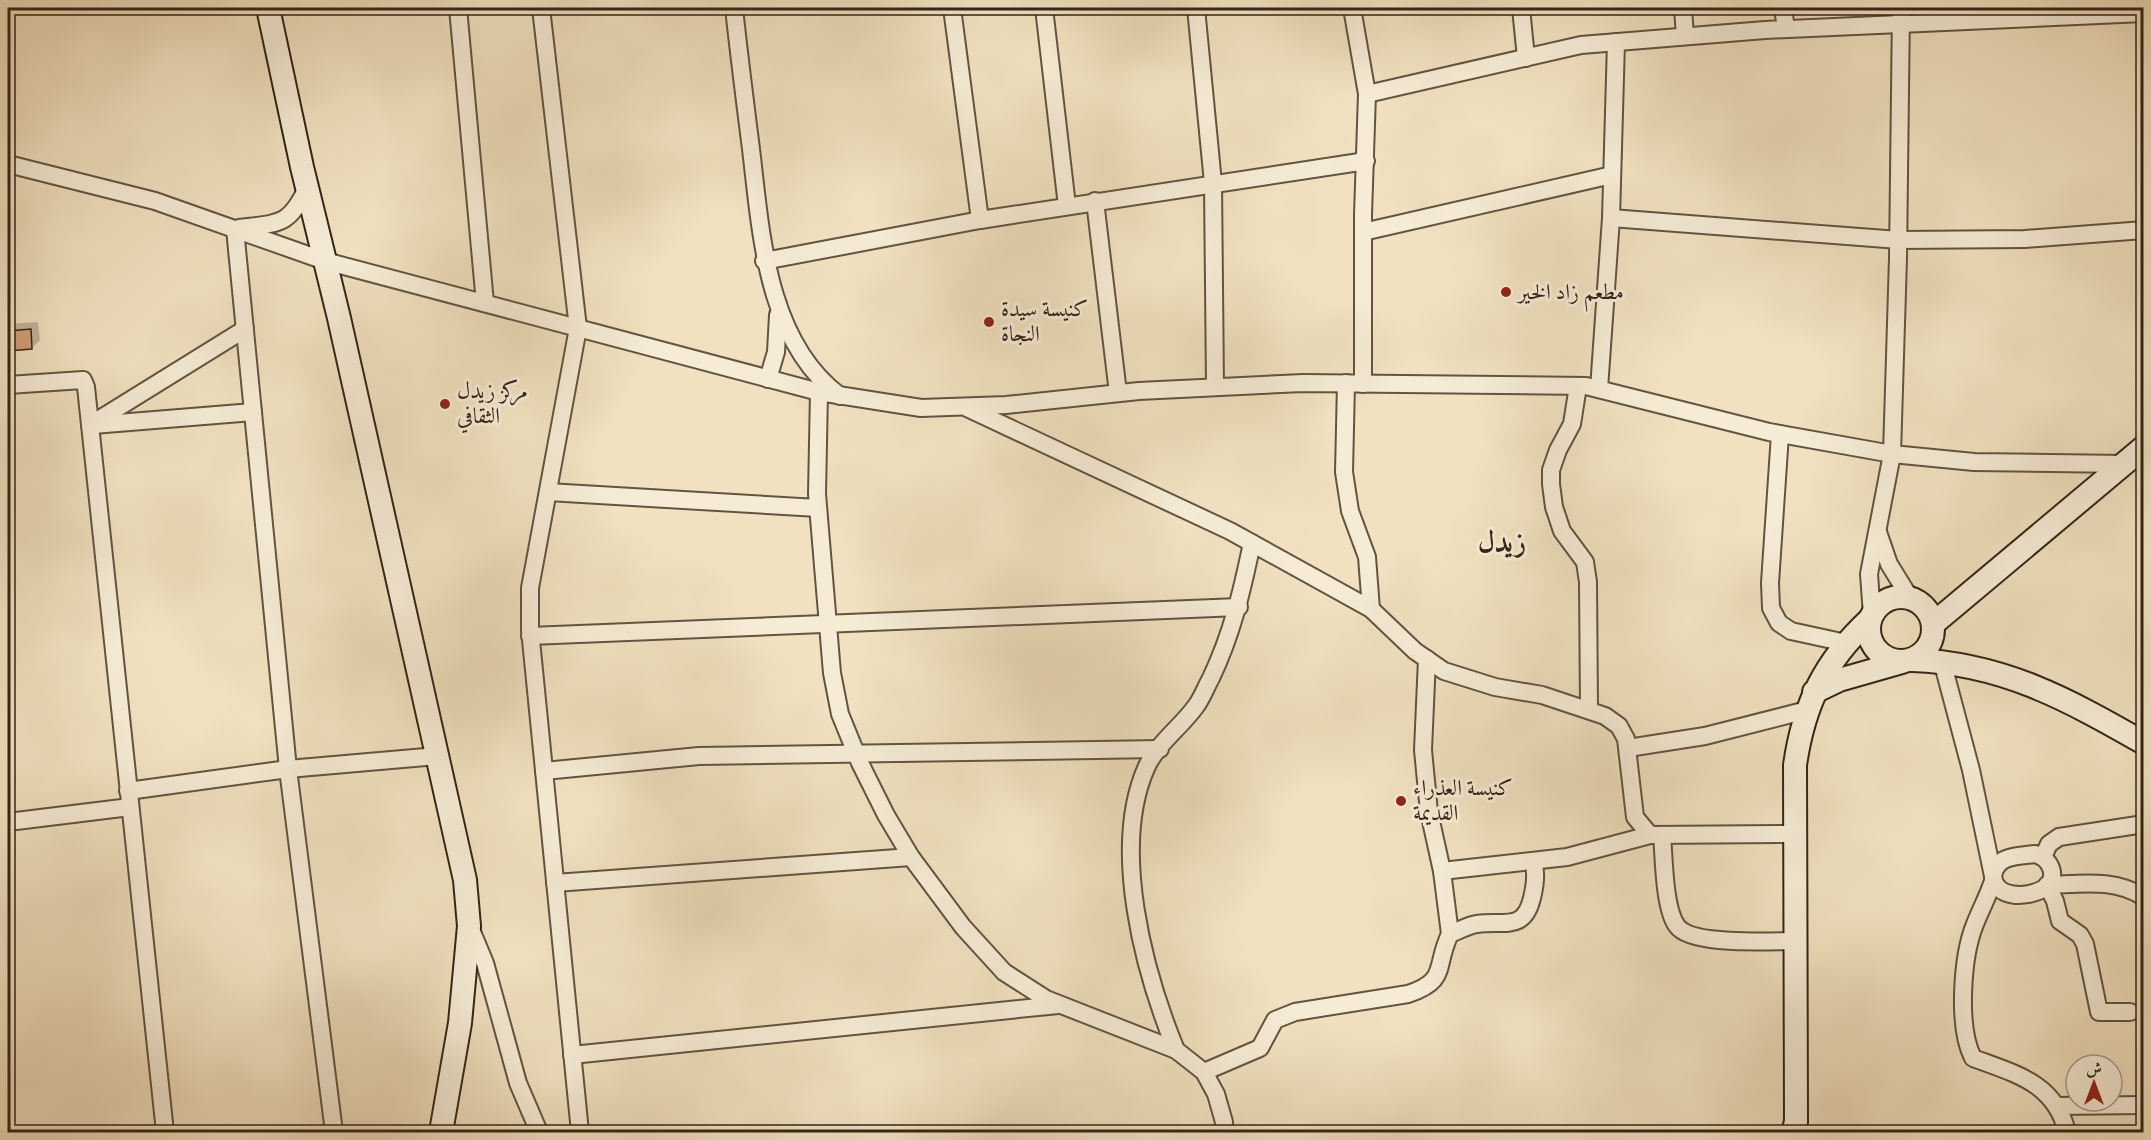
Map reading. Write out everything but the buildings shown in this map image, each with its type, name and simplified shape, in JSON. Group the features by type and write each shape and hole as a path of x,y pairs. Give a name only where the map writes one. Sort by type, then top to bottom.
{"street":[{"path":"268,8 465,880 469,926 460,1023 441,1132"},
{"path":"458,8 485,303"},
{"path":"541,8 578,328 530,588 530,636 580,1132"},
{"path":"734,8 764,261 789,333 804,357 828,387 840,396"},
{"path":"952,8 980,220"},
{"path":"1044,8 1067,206"},
{"path":"1196,8 1213,183 1215,387"},
{"path":"1352,8 1367,94 1366,161 1355,384 1344,472 1350,511 1367,557 1371,609"},
{"path":"1521,8 1526,58"},
{"path":"1683,8 1685,36"},
{"path":"1784,8 1786,29"},
{"path":"1367,94 1581,45 1786,29 1902,15 2144,13"},
{"path":"1902,15 1899,240 1892,454 1877,526 1869,581 1871,617 1869,634 1875,648 1887,658 1953,662 2004,675 2089,711 2144,743"},
{"path":"1599,389 1611,218 1616,42"},
{"path":"764,261 980,220 1366,161"},
{"path":"8,164 155,201 325,261 819,392 921,408 1215,387 1355,384 1578,386 1599,389 1780,434 1892,454 1974,462 2125,464"},
{"path":"1363,232 1612,175"},
{"path":"235,229 284,220 296,210 307,188"},
{"path":"1095,201 1118,393"},
{"path":"1611,218 1899,240 2025,239 2144,230"},
{"path":"235,229 288,770 334,1132"},
{"path":"768,379 776,352 779,302"},
{"path":"90,425 245,329"},
{"path":"8,385 83,380 90,425 165,1132"},
{"path":"1578,386 1572,424 1558,450 1551,470 1551,484 1554,507 1562,531 1585,562 1588,582 1589,711"},
{"path":"819,392 818,508 832,673 840,714 855,752 886,815 911,857 963,927 1004,972 1046,999 1176,1050 1204,1072 1216,1094 1224,1122 1223,1132"},
{"path":"964,406 1134,484 1252,543 1371,609 1426,659 1444,672 1495,687 1542,695 1605,716 1619,726 1628,748 1635,817 1656,836 1675,924 1681,930 1704,939 1794,941"},
{"path":"90,425 253,412"},
{"path":"1780,434 1770,583 1771,608 1779,623 1791,631 1846,643"},
{"path":"1628,748 1705,736 1810,701 1839,680 1907,661 1926,650 1933,630 2144,447"},
{"path":"548,492 818,508"},
{"path":"1877,526 1889,564 1912,599 1926,610 1933,630 1953,662 1971,770 1993,878 1998,889 2010,894 2039,890 2047,885 2113,884 2124,886 2144,897"},
{"path":"1176,1050 1161,1014 1142,947 1132,882 1132,831 1137,792 1148,764 1197,706 1225,648 1239,607 1252,543"},
{"path":"1793,1132 1796,1122 1795,765 1810,701 1846,643 1888,600 1943,599 1972,594"},
{"path":"530,636 1239,607"},
{"path":"1204,1072 1260,1048 1270,1026 1285,1016 1408,994 1426,988 1438,976 1443,949 1450,934 1442,871 1429,812 1423,750 1426,659"},
{"path":"544,771 699,756 1160,748"},
{"path":"8,822 288,770 437,756"},
{"path":"2043,857 2049,844 2059,837 2144,824"},
{"path":"1442,871 1567,857 1656,836 1794,834"},
{"path":"2067,1132 2058,1106 2044,1089 1973,1058 1966,1045 1964,980 1968,949 1975,924 1986,906 1998,863 2006,858 2035,854 2043,857 2050,864 2052,873 2047,885 2055,901 2060,921 2080,935 2085,944 2099,1012 2130,1012"},
{"path":"555,883 911,857"},
{"path":"1450,934 1475,924 1517,922 1525,918 1530,909 1535,887 1533,861"},
{"path":"469,926 485,963 518,1083 539,1132"},
{"path":"572,1055 1062,1005"},
{"path":"2058,1106 2144,1105"}],"place":[{"name":"مطعم زاد الخير","path":"1506,292"},
{"name":"كنيسة سيدة النجاة","path":"989,322"},
{"name":"مركز زيدل الثقافي","path":"445,404"},
{"name":"كنيسة العذراء القديمة","path":"1401,801"}],"district":[{"name":"زيدل","path":"1502,542"}]}
